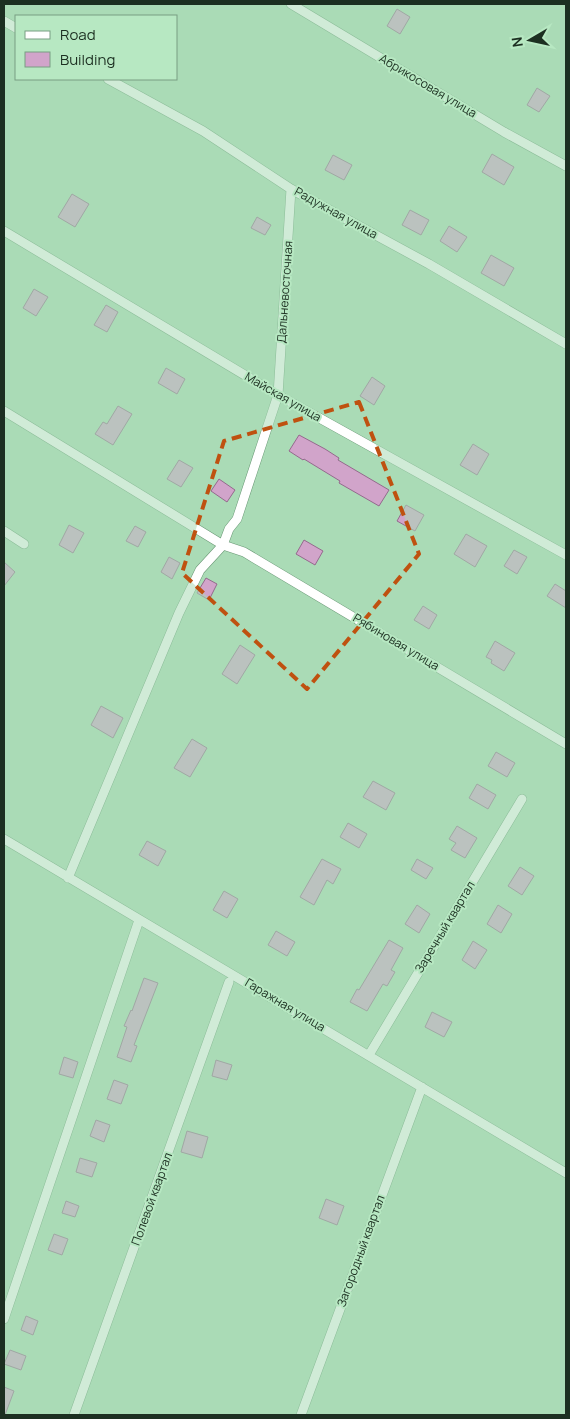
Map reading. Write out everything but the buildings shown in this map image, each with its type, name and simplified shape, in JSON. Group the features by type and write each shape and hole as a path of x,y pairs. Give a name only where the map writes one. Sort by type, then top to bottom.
{"street":[{"name":"Абрикосовая улица","path":"291,4 504,132 566,166"},
{"path":"4,21 15,27"},
{"name":"Радужная улица","path":"110,80 203,131 291,189 428,264 566,344"},
{"name":"Дальневосточная","path":"278,395 291,189"},
{"name":"Майская улица","path":"4,231 278,395 566,555"},
{"path":"68,878 179,613 200,570 223,545 229,529 237,519 278,395"},
{"name":"Рябиновая улица","path":"4,411 223,545 244,552 566,744"},
{"path":"4,531 24,544"},
{"name":"Заречный квартал","path":"369,1055 522,798"},
{"name":"Гаражная улица","path":"4,842 369,1055 566,1173"},
{"path":"4,1319 139,920"},
{"name":"Полевой квартал","path":"74,1415 230,982"},
{"name":"Загородный квартал","path":"301,1415 422,1087"}],"highlighted area":[{"path":"359,402 419,554 307,689 182,573 224,441"}]}
